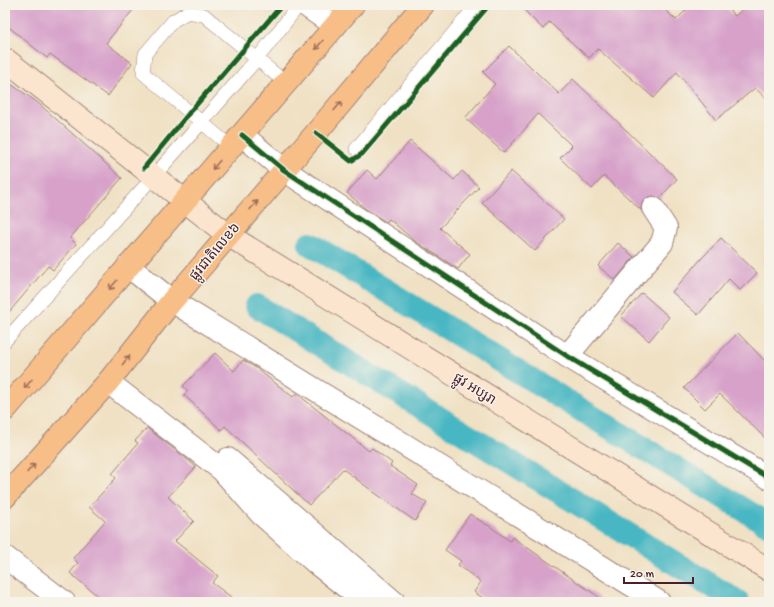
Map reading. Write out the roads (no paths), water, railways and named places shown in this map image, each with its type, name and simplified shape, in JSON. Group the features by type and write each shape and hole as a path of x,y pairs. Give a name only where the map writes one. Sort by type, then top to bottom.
{"main road":[{"path":"5,410 353,5"},
{"name":"ផ្លូវជាតិលេខ៦","path":"5,497 108,382 172,301 423,5"},
{"name":"ផ្លូវ អប្សរា","path":"5,59 228,235 769,570"}],"street":[{"path":"305,5 335,26"},
{"path":"237,141 284,170 567,356 769,478"},
{"path":"567,356 662,243 666,228 653,208"},
{"path":"128,266 172,301 659,602"},
{"path":"108,382 222,470 260,513 317,564 365,602"},
{"path":"166,427 179,423 188,425 394,602"},
{"path":"5,557 64,602"}],"lane":[{"path":"5,341 202,122 257,59 299,5"},
{"path":"356,149 477,5"},
{"path":"237,141 202,122 143,73 145,54 173,22 188,12 204,16 286,83"}],"waterway":[{"path":"310,244 769,525"},
{"path":"257,306 738,602"}]}
